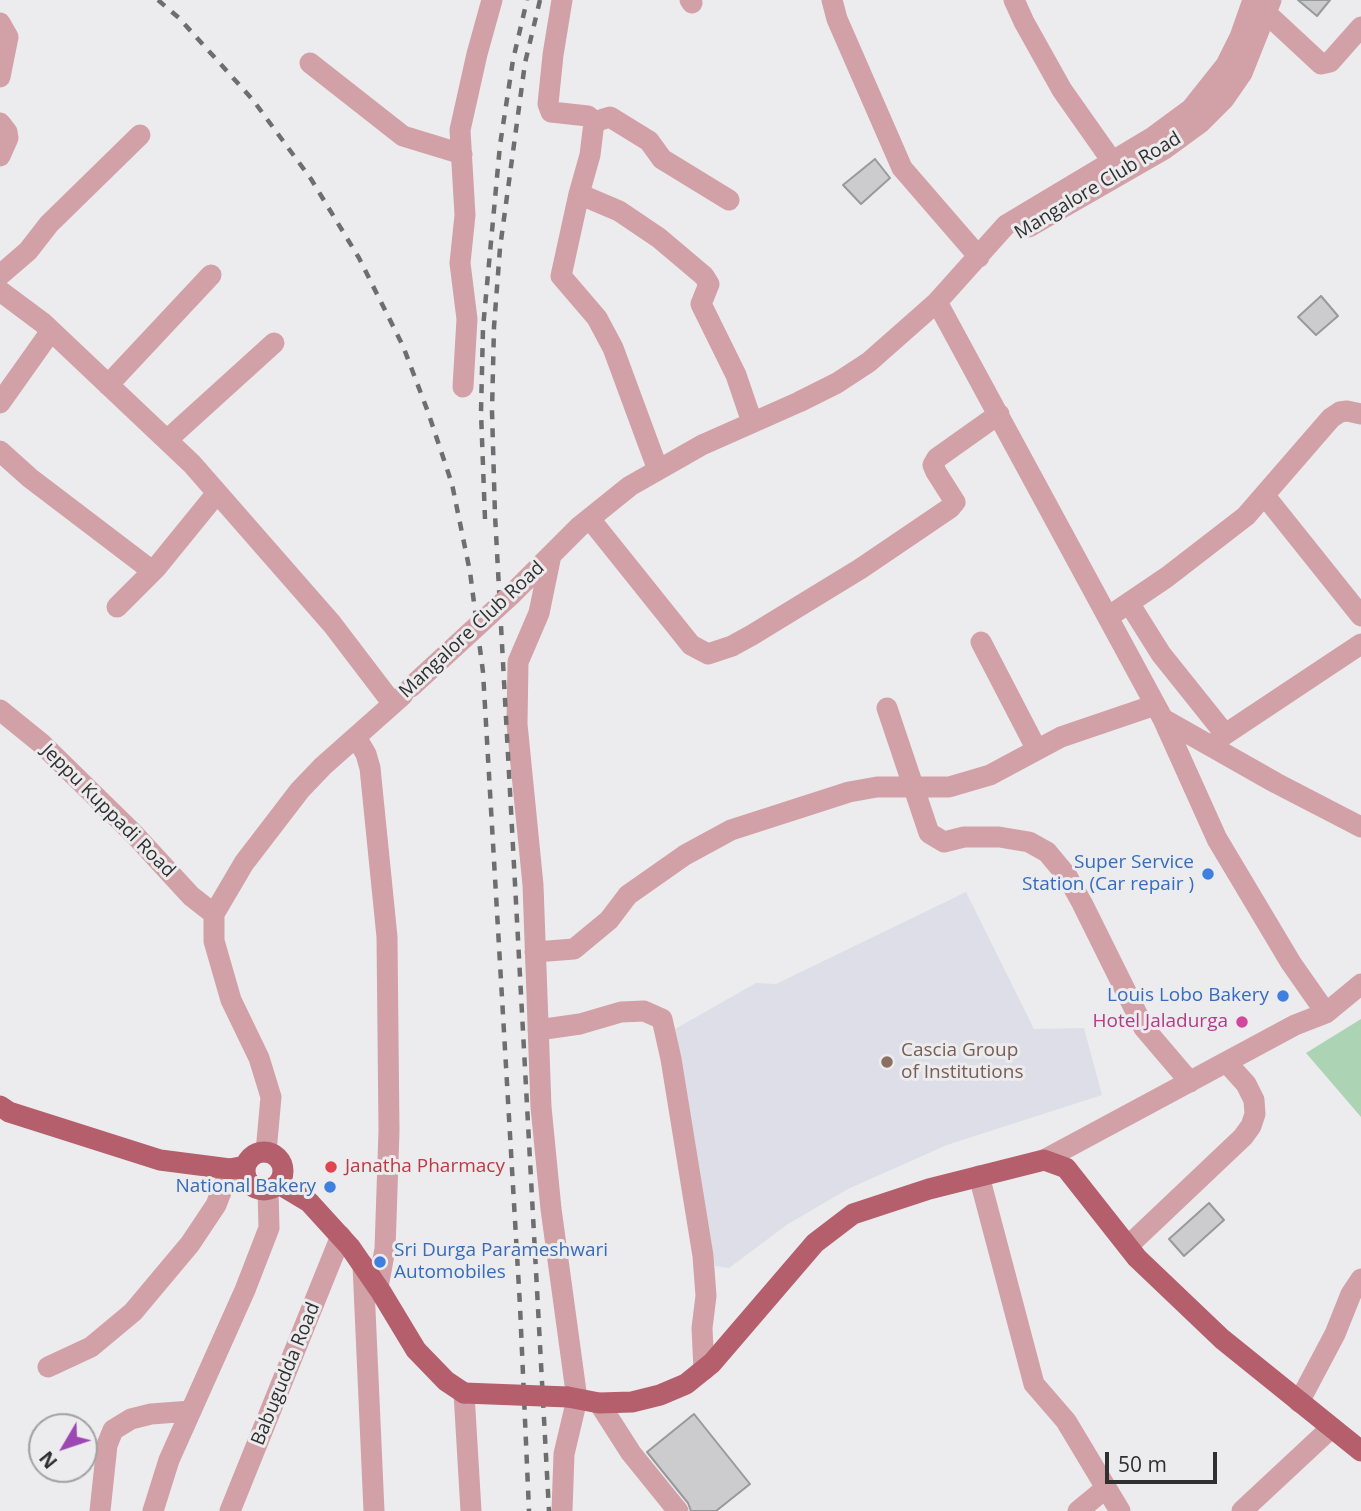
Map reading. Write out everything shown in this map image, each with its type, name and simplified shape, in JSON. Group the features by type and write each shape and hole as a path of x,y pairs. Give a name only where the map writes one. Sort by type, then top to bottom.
{"main road":[{"path":"3,1111 160,1160 238,1167 253,1187 274,1187 309,1202 341,1236 363,1265 416,1350 446,1381 464,1393 573,1398 599,1403 632,1402 660,1395 686,1384 704,1370 747,1324 815,1243 853,1214 929,1189 1044,1160 1066,1168 1137,1258 1222,1339 1361,1451"},
{"path":"238,1167 253,1155 266,1152 274,1155 282,1166 282,1178 274,1187"}],"street":[{"path":"463,387 467,319 460,264 465,215 460,130 492,0"},
{"path":"562,0 548,104 551,112 588,116 594,122"},
{"path":"832,0 837,19 902,168 979,257"},
{"path":"1014,0 1062,90 1112,161"},
{"path":"1263,4 1321,64 1330,62 1361,27"},
{"name":"Mangalore Club Road","path":"979,257 1163,150 1200,123 1223,99 1242,73 1263,4"},
{"name":"Mangalore Club Road","path":"214,914 244,863 300,790 511,596 590,519 630,486 702,445 828,387 869,362 937,302 1006,225 1163,130 1191,109 1226,65 1240,37 1263,4"},
{"path":"0,23 8,37 0,77"},
{"path":"310,63 403,136 462,154"},
{"path":"594,122 610,117 649,141 662,159 729,200"},
{"path":"594,122 590,155 561,276 597,318 613,348 659,470"},
{"path":"0,123 8,138 0,156"},
{"path":"0,275 28,251 49,224 140,135"},
{"path":"579,194 619,211 659,238 704,276 709,284 701,304 736,375 752,422"},
{"path":"108,385 211,275"},
{"path":"0,291 51,331 167,440 332,624 393,704"},
{"path":"937,302 1159,712 1217,839 1291,963 1326,1013"},
{"path":"0,403 51,331"},
{"path":"167,440 274,343"},
{"path":"1108,617 1246,516 1331,418 1347,411 1361,414"},
{"path":"590,519 691,645 708,654 732,646 752,635 860,569 950,508 955,502 933,465 937,458 999,414"},
{"path":"0,451 30,478 147,568 156,568"},
{"path":"117,607 156,568 217,493"},
{"path":"1265,495 1361,616"},
{"path":"551,555 540,613 517,662 517,724 533,885 541,1107 573,1398 564,1454 562,1511"},
{"path":"1129,603 1218,740"},
{"path":"981,642 1037,750"},
{"path":"1218,740 1361,644"},
{"path":"887,708 929,832 944,842 964,837 999,837 1029,842 1047,852 1067,876 1082,903 1144,1028 1190,1082"},
{"path":"535,952 574,949 610,920 628,895 685,855 731,830 849,792 877,787 949,788 989,775 1061,737 1159,712 1218,740 1361,827"},
{"name":"Jeppu Kuppadi Road","path":"2,716 42,744 134,834 191,896 214,914"},
{"path":"356,737 366,754 370,768 387,937 388,1144 385,1249 378,1287"},
{"path":"214,914 214,941 231,1000 259,1058 271,1097 266,1152"},
{"path":"1044,1160 1295,1025 1326,1013 1361,984"},
{"path":"538,1030 580,1024 621,1012 644,1011 662,1019 703,1256 706,1296 702,1328 704,1370"},
{"path":"1128,1246 1243,1138 1251,1126 1255,1114 1254,1100 1246,1084 1227,1063"},
{"path":"48,1367 91,1347 133,1312 190,1244 238,1167"},
{"path":"979,1176 1034,1384 1066,1421 1120,1511"},
{"path":"153,1511 169,1460 245,1290 269,1228 274,1187"},
{"name":"Babugudda Road","path":"230,1511 341,1236"},
{"path":"363,1265 374,1511"},
{"path":"1299,1402 1335,1334 1351,1294 1361,1279"},
{"path":"464,1393 471,1511"},
{"path":"599,1403 631,1453 678,1511"},
{"path":"100,1511 107,1445 113,1430 131,1419 191,1411"},
{"path":"1242,1511 1331,1428"},
{"path":"1078,1511 1106,1488"}],"shaded area":[{"name":"Cascia Group of Institutions","path":"966,892 1034,1029 1084,1028 1102,1095 947,1145 848,1189 788,1224 729,1268 715,1266 675,1029 756,983 776,984"}],"green space":[{"path":"1361,1019 1361,1117 1306,1053"}],"building":[{"path":"1298,0 1330,0 1317,16"},
{"path":"875,159 890,178 861,204 843,185"},
{"path":"1321,296 1338,316 1316,335 1298,317"},
{"path":"1209,1203 1224,1220 1184,1256 1169,1239"},
{"path":"694,1414 750,1484 716,1511 691,1511 688,1503 647,1452"}],"railway":[{"path":"158,0 179,18 253,100 311,179 359,258 403,346 452,484 470,572 483,672 520,1306 529,1511"},
{"path":"485,519 481,412 483,328 500,145 513,60 527,0"},
{"path":"540,0 525,63 500,248 494,327 492,411 495,515 549,1511"}],"place":[{"name":"Super Service Station (Car repair )","path":"1208,874"},
{"name":"Louis Lobo Bakery","path":"1283,996"},
{"name":"Hotel Jaladurga","path":"1242,1022"},
{"name":"Cascia Group of Institutions","path":"887,1062"},
{"name":"Janatha Pharmacy","path":"331,1167"},
{"name":"National Bakery","path":"330,1187"},
{"name":"Sri Durga Parameshwari Automobiles","path":"380,1262"}]}
